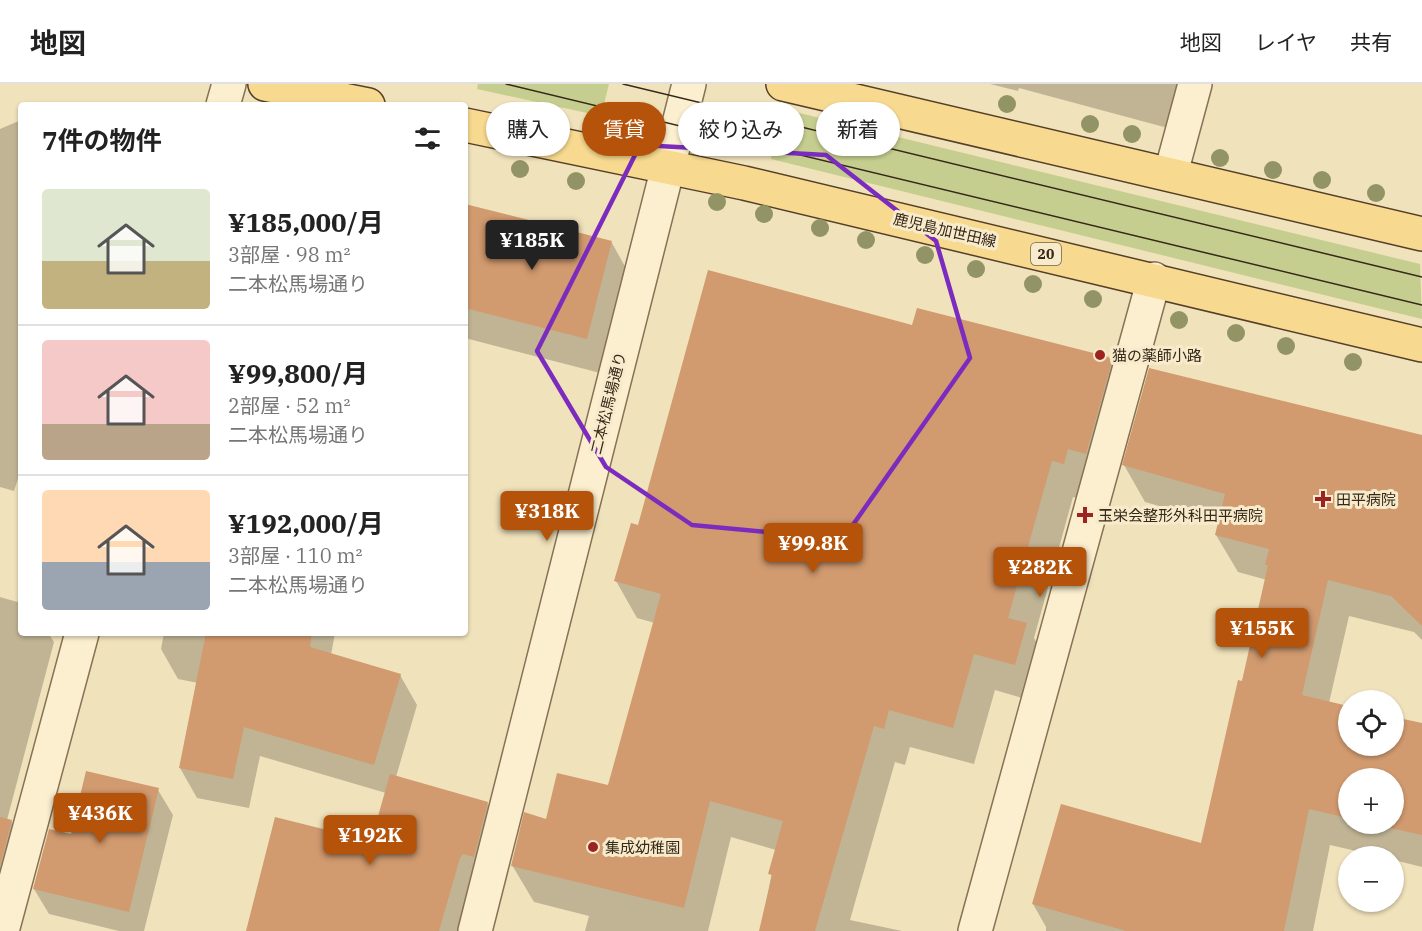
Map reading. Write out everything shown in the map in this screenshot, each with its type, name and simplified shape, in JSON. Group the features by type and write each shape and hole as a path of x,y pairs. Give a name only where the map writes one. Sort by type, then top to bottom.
{"main road":[{"path":"265,84 353,102"},
{"path":"783,84 1171,173 1422,234"},
{"name":"鹿児島加世田線","path":"468,126 668,166 1154,279 1422,345"}],"street":[{"path":"225,102 229,84"},
{"name":"二本松馬場通り","path":"475,931 689,84"},
{"path":"1171,173 1195,84"},
{"path":"975,931 1154,279"},
{"path":"2,931 81,636"}],"highlighted area":[{"path":"640,145 826,155 936,241 970,358 843,539 692,525 606,467 537,351"}],"green space":[{"path":"478,84 609,84 604,102 582,102 582,112 570,109 570,102 537,102 477,89"},
{"path":"804,114 816,117 816,156 900,156 900,137 1420,264 1422,319 771,159 772,156 804,156"}],"building":[{"path":"468,205 612,241 587,339 468,309"},
{"path":"708,270 912,325 917,308 1113,358 1086,454 1068,449 1064,464 1052,461 1008,618 1027,623 1015,665 974,654 953,728 889,710 884,729 874,726 815,931 759,931 772,875 768,874 783,821 710,801 684,908 511,866 524,812 546,819 557,773 608,785 661,594 614,581 631,523 638,525"},
{"path":"1149,368 1422,435 1422,626 1391,596 1328,580 1302,695 1338,704 1338,756 1404,756 1404,719 1422,723 1422,835 1404,831 1404,768 1338,768 1338,816 1309,809 1284,931 1126,931 1032,904 1061,804 1201,843 1238,680 1242,681 1268,565 1265,565 1269,549 1215,535 1225,494 1122,465"},
{"path":"205,636 312,636 310,647 401,674 374,765 244,727 233,779 179,768"},
{"path":"86,771 159,788 129,912 33,889 49,829 71,834"},
{"path":"390,774 488,802 474,857 463,854 460,858 439,931 246,931 275,817 371,841"},
{"path":"0,817 12,820 0,866"}],"tram line":[{"path":"506,84 1422,305"},
{"path":"623,84 1422,277"}],"place":[{"name":"猫の薬師小路","path":"1100,355"},
{"name":"田平病院","path":"1323,499"},
{"name":"玉栄会整形外科田平病院","path":"1085,515"},
{"name":"集成幼稚園","path":"593,847"}]}
